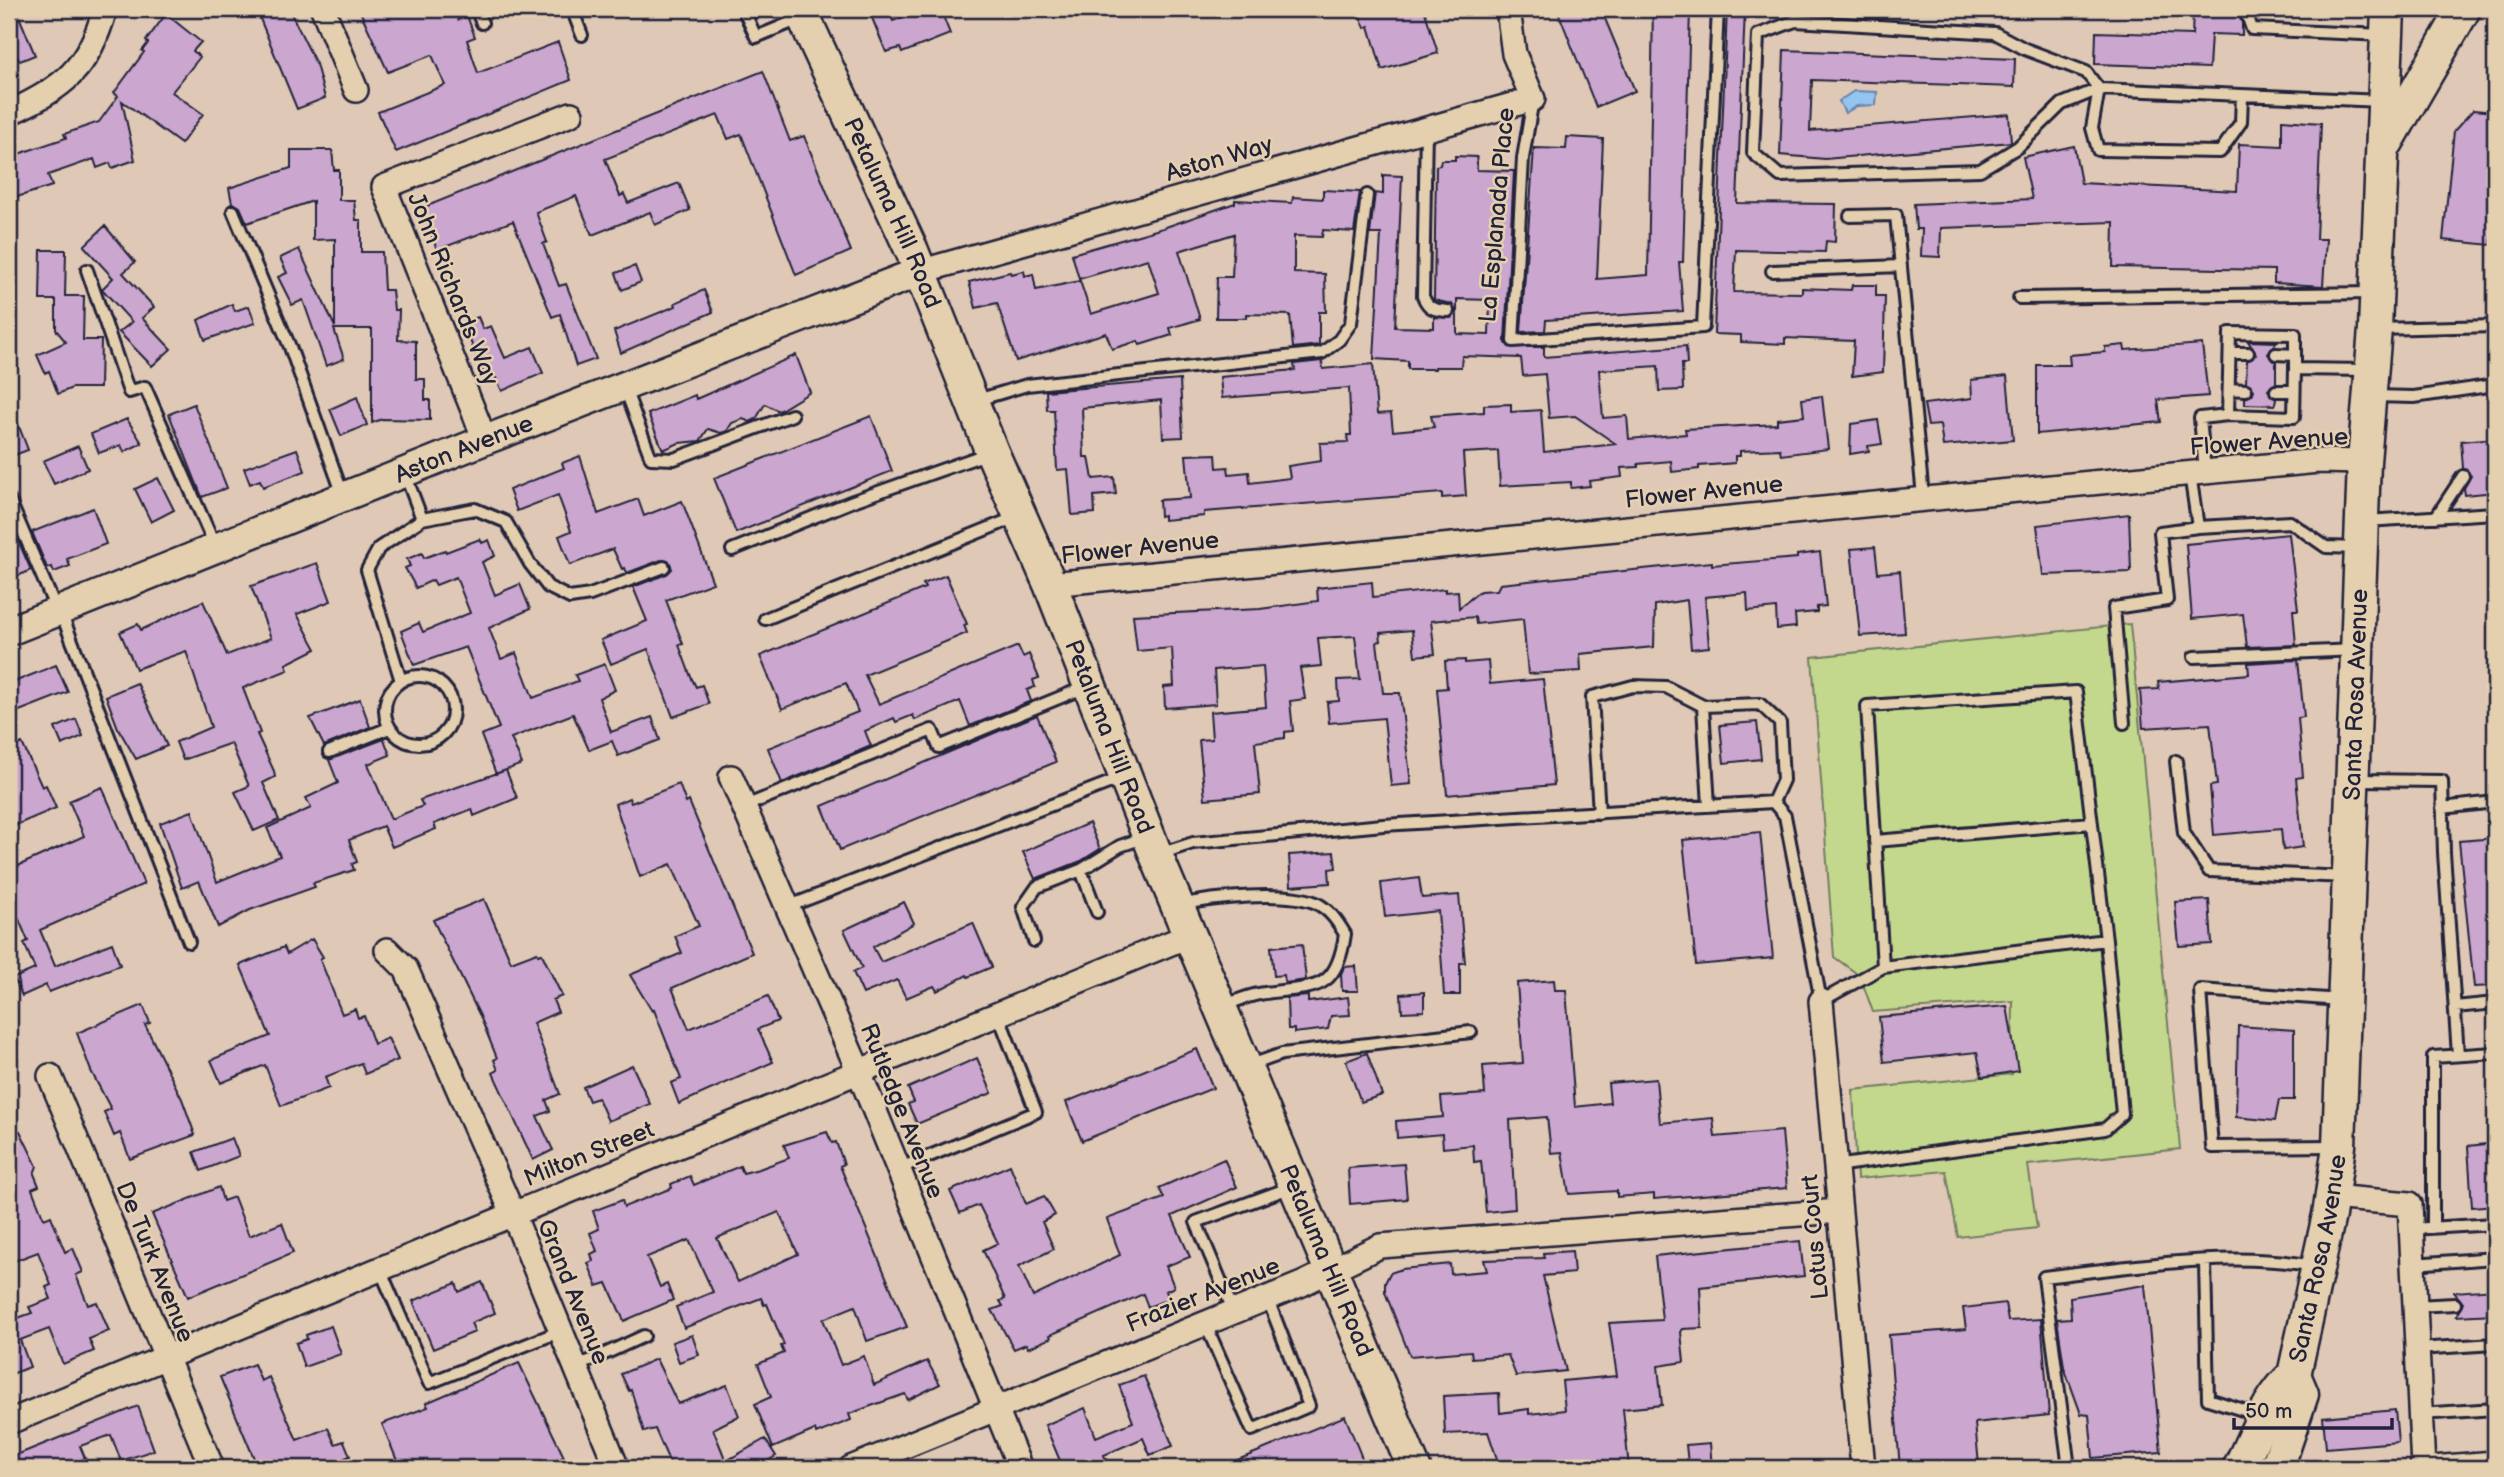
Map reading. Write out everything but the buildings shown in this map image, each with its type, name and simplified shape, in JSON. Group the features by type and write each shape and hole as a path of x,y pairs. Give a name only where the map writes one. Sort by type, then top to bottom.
{"main road":[{"path":"2384,146 2464,9"},
{"name":"Petaluma Hill Road","path":"802,13 919,272 992,452 1050,584 1153,846 1414,1468"},
{"name":"Santa Rosa Avenue","path":"2277,1468 2302,1394 2294,1375 2339,1146 2364,462 2375,329 2374,293 2384,146 2388,22"},
{"name":"Santa Rosa Avenue","path":"2239,1468 2263,1416 2281,1386 2294,1375"}],"street":[{"path":"9,113 67,82 95,44 105,9"},
{"path":"323,9 356,90"},
{"name":"La Esplanada Place","path":"1508,9 1514,54 1533,99"},
{"name":"Aston Way","path":"919,272 1533,99"},
{"name":"John Richards Way","path":"485,440 384,187 571,114"},
{"name":"Aston Avenue","path":"9,631 485,440 919,272"},
{"name":"Flower Avenue","path":"1050,584 2318,461 2364,462"},
{"name":"Rutledge Avenue","path":"731,777 859,1072 1020,1468"},
{"name":"Milton Street","path":"9,1422 1190,935"},
{"name":"Grand Avenue","path":"387,950 406,969 513,1214 617,1468"},
{"name":"Lotus Court","path":"1821,1001 1863,1468"},
{"name":"De Turk Avenue","path":"50,1076 212,1468"},
{"path":"2331,1197 2410,1204 2422,1228 2413,1264 2423,1468"},
{"name":"Frazier Avenue","path":"851,1468 1330,1271 1380,1246 1839,1211"},
{"path":"2432,1468 2495,1463"}],"lane":[{"path":"476,9 482,23"},
{"path":"572,9 582,35"},
{"path":"743,9 755,37 802,13"},
{"name":"La Esplanada Place","path":"1533,99 1523,158 1513,341 1703,327 1718,9"},
{"path":"2245,9 2252,29 2388,22"},
{"path":"2242,97 2241,122 2220,152 2098,150 2092,128 2099,89 2086,72 2025,49 1995,33 1795,21 1758,35 1754,153 1780,176 1980,170 2018,147 2062,104 2099,89 2385,101"},
{"path":"1426,128 1423,296 1427,305 1434,310 1448,311"},
{"path":"971,401 1027,385 1322,353 1339,340 1350,323 1367,195"},
{"path":"233,211 290,347 344,497"},
{"path":"1850,216 1896,215 1923,498"},
{"path":"1772,271 1901,266"},
{"path":"87,270 129,392 145,387 216,548"},
{"path":"2019,298 2374,293"},
{"path":"2375,329 2495,326"},
{"path":"2198,527 2200,418 2228,415 2294,417 2295,334 2230,333 2228,415"},
{"path":"2230,353 2248,354"},
{"path":"2276,355 2295,355"},
{"path":"2295,369 2370,383 2414,397 2495,385"},
{"path":"624,386 651,458 674,459 792,415"},
{"path":"2229,389 2246,390"},
{"path":"2276,391 2294,391"},
{"path":"732,550 853,501 992,452"},
{"path":"405,474 422,519"},
{"path":"2436,517 2463,476"},
{"path":"9,499 59,611 189,942"},
{"path":"401,681 367,570 379,548 422,519 475,509 506,522 530,564 548,587 570,598 590,596 664,567"},
{"path":"2124,723 2113,608 2167,600 2160,532 2198,527 2290,523 2326,547 2436,517 2495,513"},
{"path":"765,619 1020,516"},
{"path":"2194,657 2359,650"},
{"path":"414,676 439,682 449,692 453,718 447,730 437,740 425,744 411,744 390,729 385,716 385,703 391,690 401,681 414,676"},
{"path":"743,807 932,730 939,747 1090,685"},
{"path":"1599,813 1592,697 1633,686 1666,687 1703,706 1760,704 1780,723 1783,780 1773,802"},
{"path":"1835,1166 2105,1129 2122,1114 2106,940 2076,692 1867,706 1883,967"},
{"path":"1703,706 1709,806"},
{"path":"329,752 390,729"},
{"path":"2176,761 2184,833 2209,872 2350,877"},
{"path":"787,907 1126,776"},
{"path":"2353,780 2442,781 2458,1055"},
{"path":"1034,941 1023,907 1037,887 1081,870 1120,846 1193,843 1383,825 1773,802"},
{"path":"1773,802 1785,816 1821,1001 1883,967 2106,940"},
{"path":"2442,808 2495,802"},
{"path":"1875,841 2092,823"},
{"path":"1081,870 1097,912"},
{"path":"1178,905 1216,898 1294,899 1315,903 1333,914 1345,934 1342,955 1334,975 1322,985 1256,994 1220,1006"},
{"path":"2339,1146 2212,1147 2200,989 2345,1000"},
{"path":"2455,1007 2495,1003"},
{"path":"898,1169 1036,1112 998,1014"},
{"path":"1245,1067 1282,1054 1471,1032"},
{"path":"2495,1053 2434,1057 2422,1228 2495,1224"},
{"path":"1233,1310 1196,1222 1295,1186"},
{"path":"2413,1264 2495,1258"},
{"path":"2069,1468 2044,1277 2184,1261 2284,1260 2317,1266"},
{"path":"2205,1262 2208,1399 2263,1416"},
{"path":"380,1269 429,1383 561,1331"},
{"path":"1204,1321 1252,1430 1309,1406 1268,1297"},
{"path":"2415,1306 2455,1304"},
{"path":"576,1367 644,1336"},
{"path":"2417,1349 2495,1344"},
{"path":"2420,1415 2495,1409"}],"green space":[{"path":"2130,624 2180,1149 2028,1165 2037,1228 1958,1237 1946,1171 1857,1179 1853,1090 2012,1074 2013,1001 1873,1012 1860,976 1834,957 1812,657"}],"water":[{"path":"1854,91 1877,92 1876,105 1857,106 1845,113 1839,101"}]}
